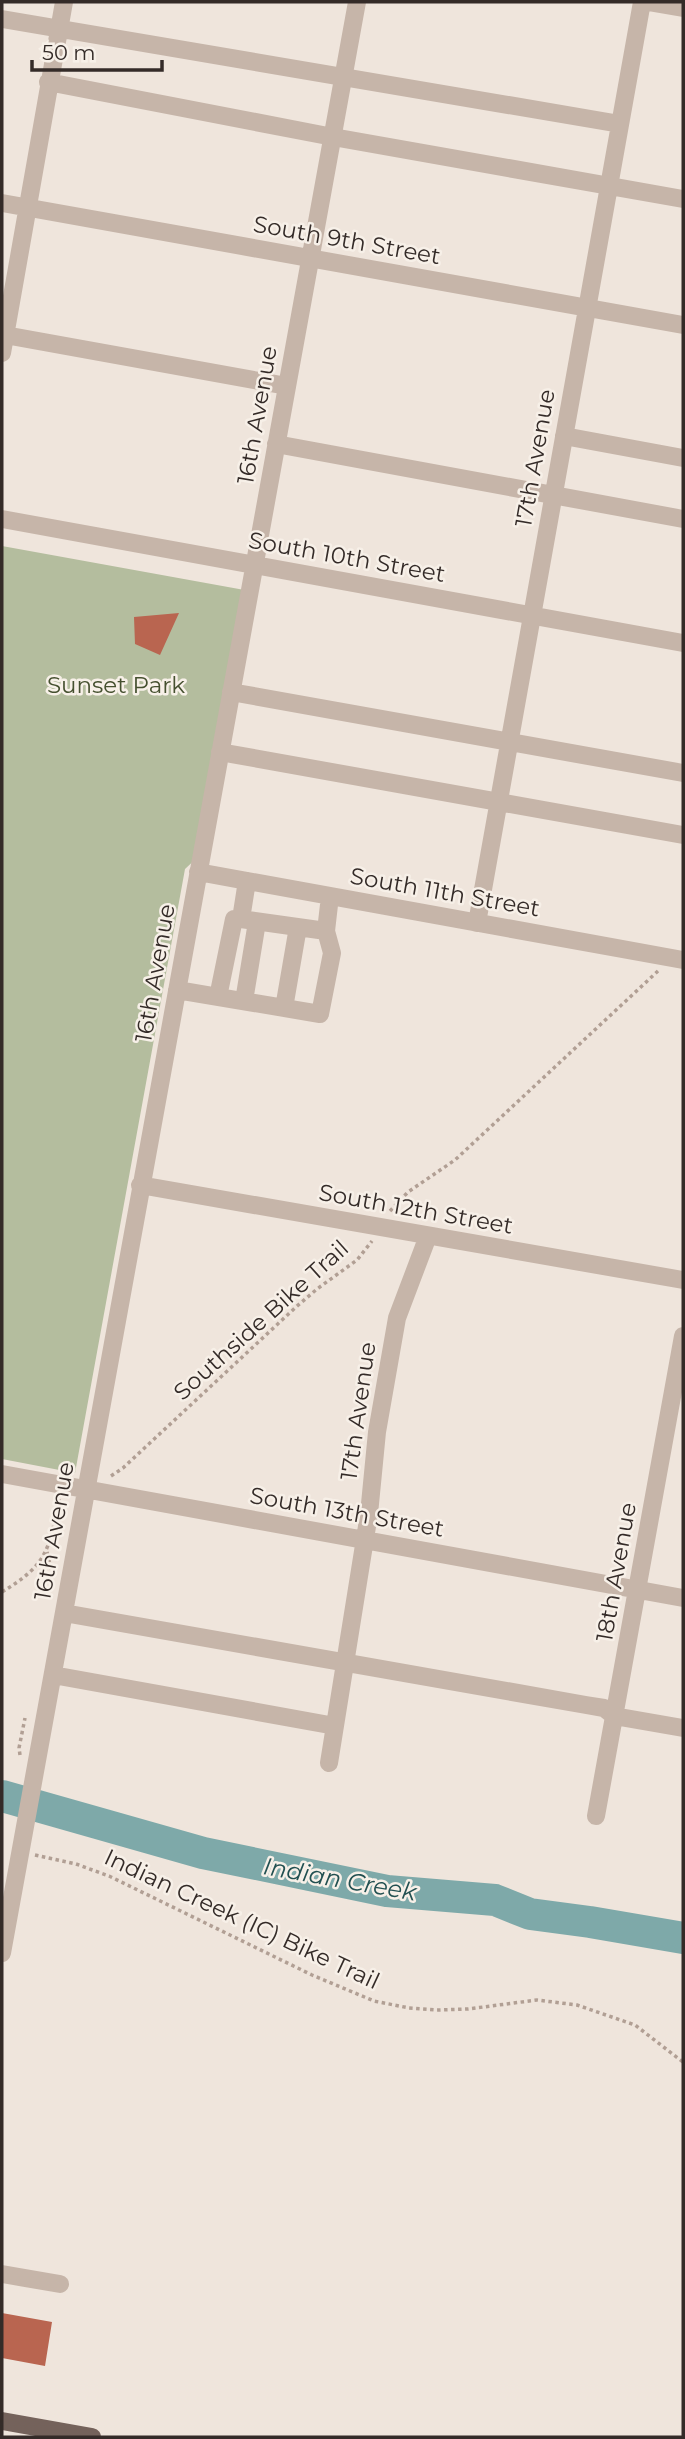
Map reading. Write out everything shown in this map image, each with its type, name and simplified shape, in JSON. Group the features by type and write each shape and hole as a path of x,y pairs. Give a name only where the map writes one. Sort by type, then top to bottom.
{"main road":[{"path":"2,2421 92,2437"}],"street":[{"path":"2,353 64,2"},
{"name":"16th Avenue","path":"2,1953 140,1185 358,2"},
{"name":"17th Avenue","path":"478,923 642,2"},
{"path":"648,2 683,8"},
{"path":"2,19 620,124"},
{"path":"48,82 333,137 683,199"},
{"name":"South 9th Street","path":"2,203 683,326"},
{"path":"5,335 287,386"},
{"path":"564,436 683,458"},
{"path":"276,444 683,519"},
{"name":"South 10th Street","path":"2,519 683,643"},
{"path":"231,692 683,773"},
{"path":"220,752 683,835"},
{"name":"South 11th Street","path":"198,872 678,959"},
{"path":"244,1001 247,881"},
{"path":"177,990 320,1014 332,953 326,931 330,896"},
{"path":"244,920 326,931"},
{"path":"218,997 244,920"},
{"path":"284,1008 298,928"},
{"name":"South 12th Street","path":"140,1185 683,1280"},
{"name":"17th Avenue","path":"329,1763 365,1540 377,1432 397,1318 428,1236"},
{"name":"18th Avenue","path":"596,1816 638,1590 677,1407 683,1336"},
{"name":"South 13th Street","path":"2,1474 683,1598"},
{"path":"64,1613 595,1706 604,1708 614,1716 683,1728"},
{"path":"53,1675 335,1726"},
{"path":"2,2274 61,2284"}],"path":[{"name":"Southside Bike Trail","path":"112,1476 296,1307 357,1261 398,1201 455,1160 678,959"},
{"path":"2,1592 38,1566 47,1552 57,1511"},
{"name":"Indian Creek (IC) Bike Trail","path":"22,1853 57,1859 108,1876 312,1975 374,2001 437,2010 537,2000 577,2005 610,2014 635,2025 683,2062"}],"green space":[{"name":"Sunset Park","path":"2,546 250,591 201,854 185,869 75,1473 2,1459"}],"building":[{"path":"179,613 160,655 135,644 134,617"},
{"path":"2,2313 52,2322 45,2366 2,2358"}],"waterway":[{"name":"Indian Creek","path":"2,1796 203,1853 387,1891 495,1900 530,1914 683,1938"}]}
